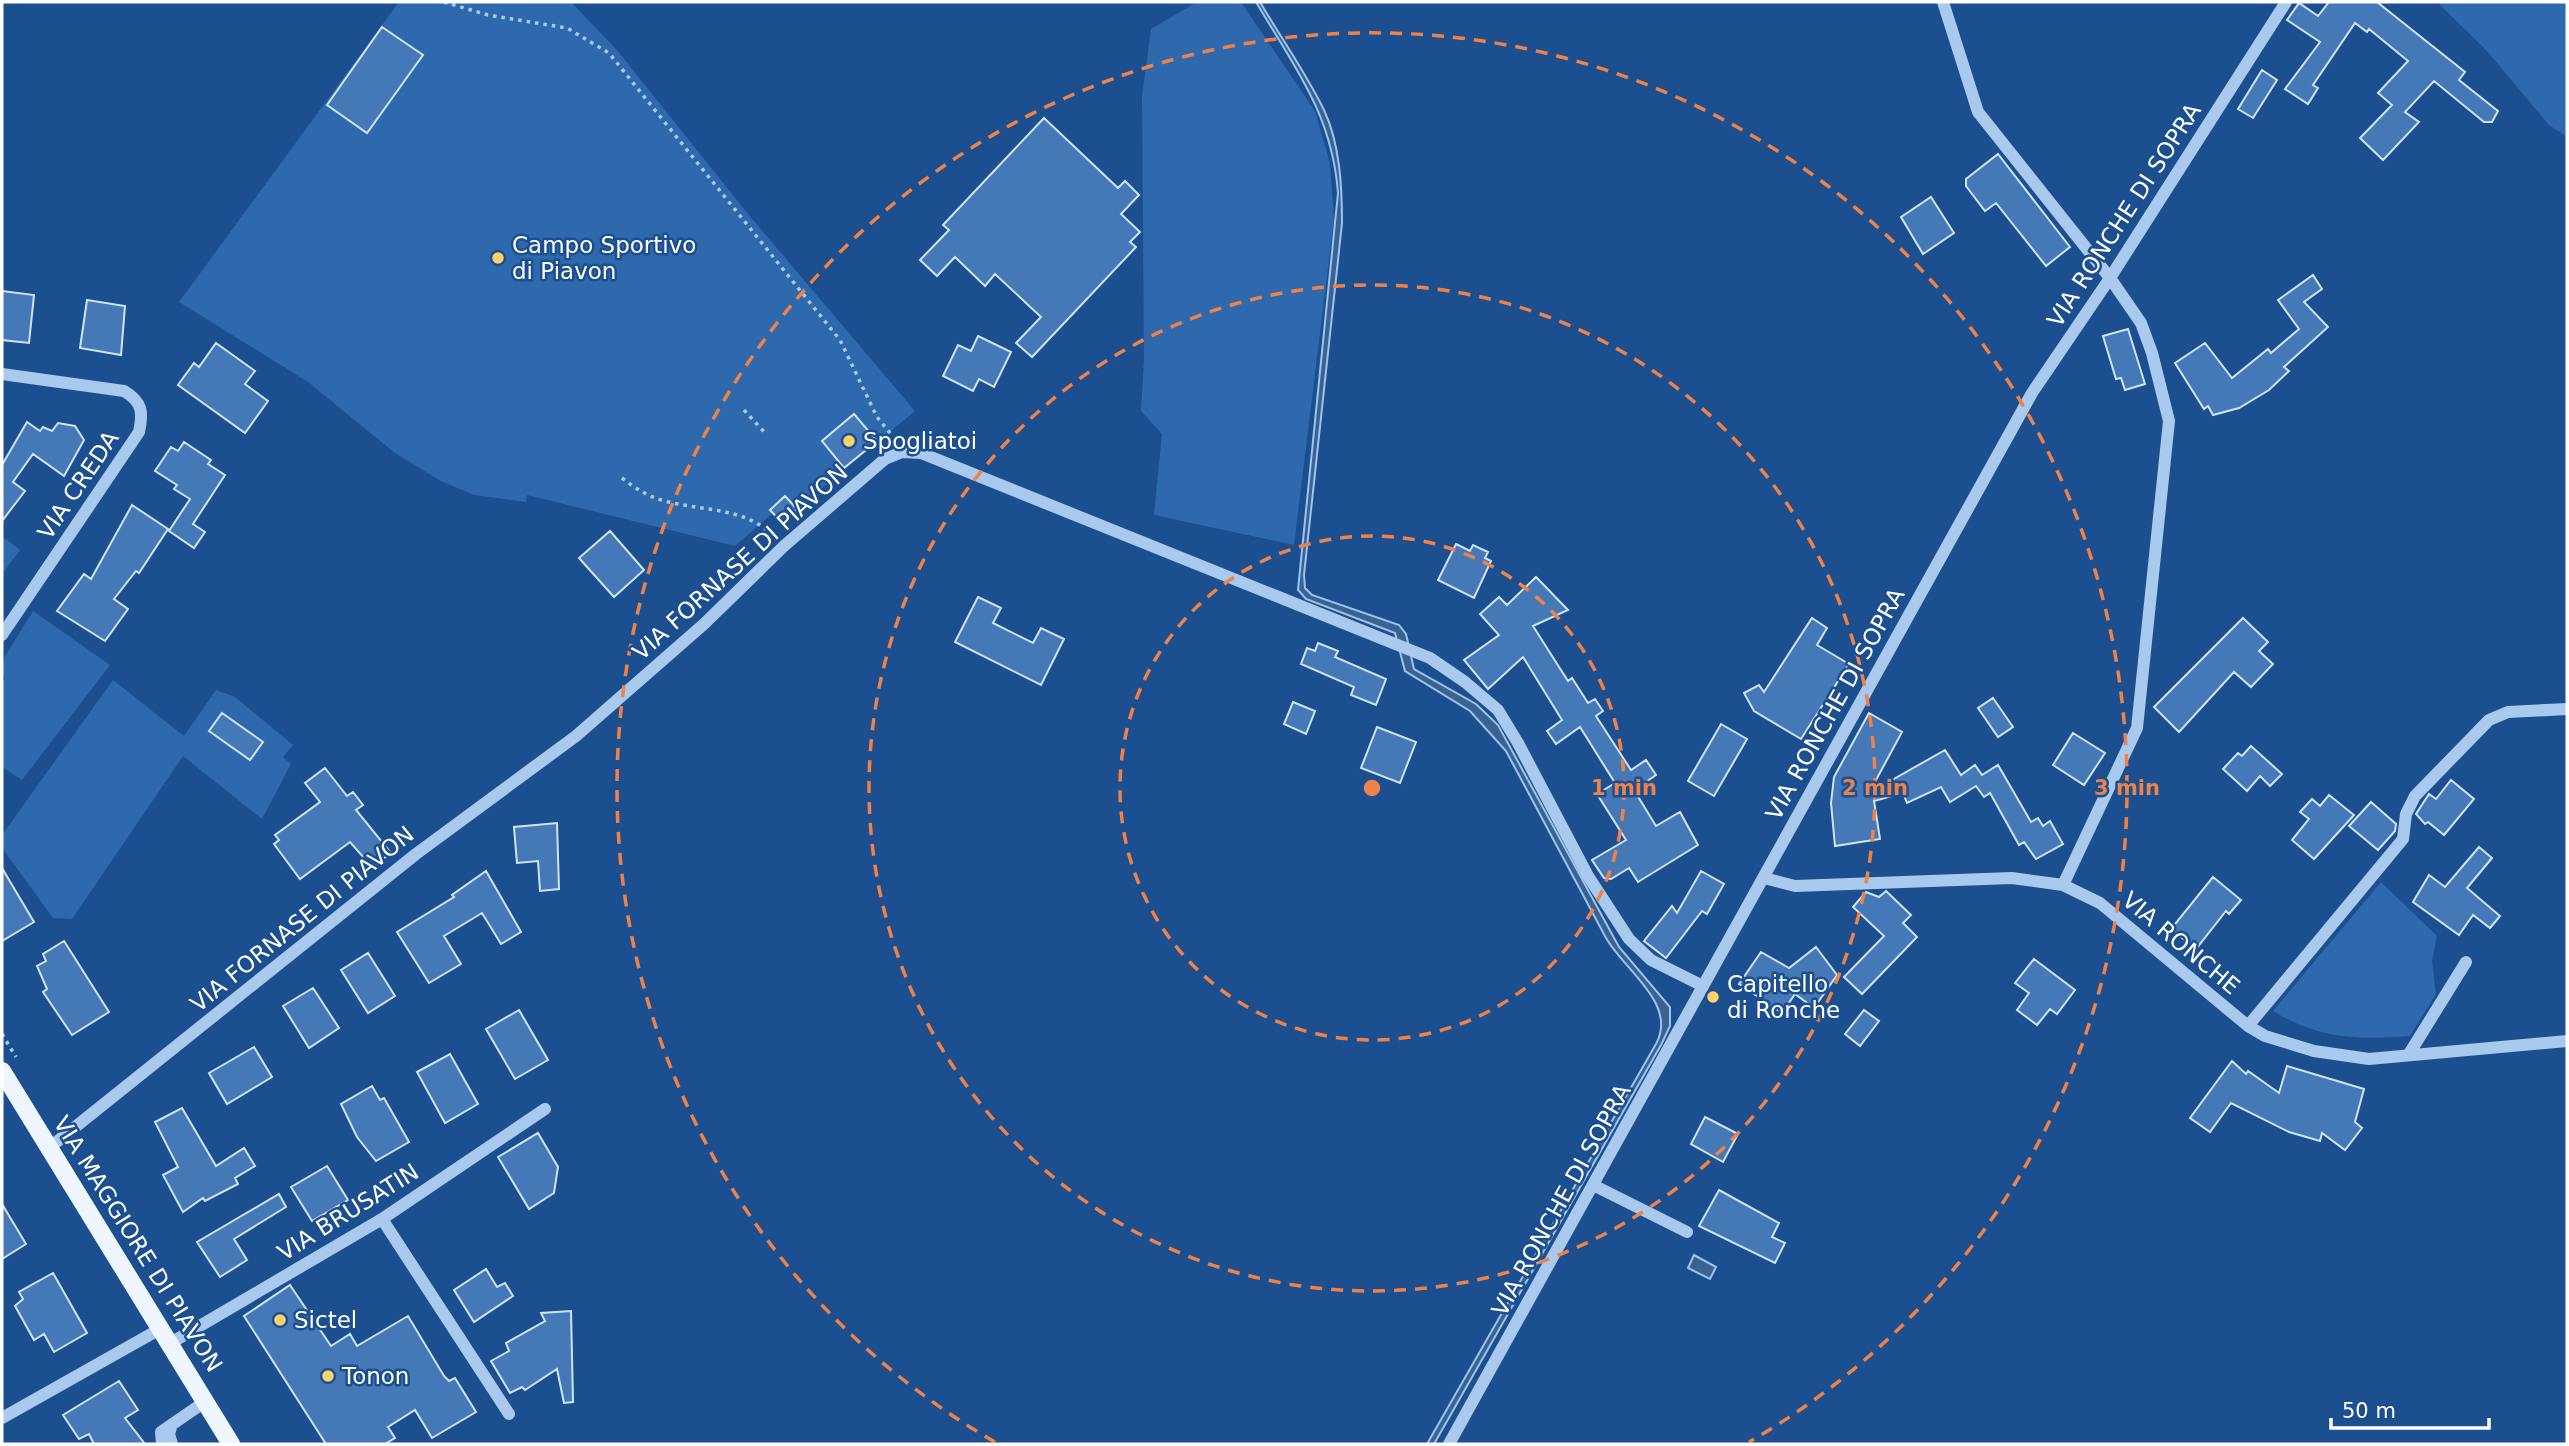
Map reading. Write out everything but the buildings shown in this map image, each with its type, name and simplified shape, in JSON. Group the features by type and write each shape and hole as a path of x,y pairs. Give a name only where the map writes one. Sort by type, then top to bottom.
{"main road":[{"name":"VIA MAGGIORE DI PIAVON","path":"2,1070 231,1444"}],"street":[{"path":"1943,2 1978,112 2110,278 2141,323 2152,353 2169,421 2169,443 2136,733 2063,885"},
{"name":"VIA RONCHE DI SOPRA","path":"1449,1444 2032,393 2110,278 2286,2"},
{"name":"VIA CREDA","path":"2,374 124,391 135,397 143,416 139,432 2,635"},
{"name":"VIA FORNASE DI PIAVON","path":"49,1148 415,854 576,736 704,624 784,546 885,458 895,453"},
{"path":"895,453 921,453 1430,658 1465,682 1498,710 1588,876 1629,939 1651,960 1703,986"},
{"path":"2248,1026 2403,839 2407,808 2415,796 2489,720 2508,712 2567,709"},
{"name":"VIA RONCHE","path":"1764,878 1795,886 2012,878 2063,885 2100,903 2248,1026 2265,1036 2314,1051 2369,1059 2567,1041"},
{"path":"2409,1054 2466,962"},
{"name":"VIA BRUSATIN","path":"169,1344 382,1219 545,1109"},
{"path":"1593,1185 1687,1232"},
{"path":"382,1219 509,1414"},
{"path":"2,1418 160,1329"},
{"path":"162,1444 161,1432 206,1401"},
{"path":"172,1424 169,1434 172,1444"}],"path":[{"path":"444,2 513,20 567,28 609,53 840,340 877,417 893,436 895,453"},
{"path":"744,410 767,436"},
{"path":"622,478 637,490 665,502 753,520 766,528 784,546"}],"shaded area":[{"name":"Campo Sportivo di Piavon","path":"399,2 571,2 617,50 748,214 915,411 797,509 773,513 735,546 527,495 526,502 474,495 441,481 395,453 308,382 179,302"},
{"path":"1197,2 1241,2 1315,111 1330,163 1334,219 1294,545 1154,515 1162,434 1141,411 1144,359 1142,97 1151,29"},
{"path":"1256,2 1260,2 1324,110 1334,137 1341,180 1342,223 1304,575 1305,588 1312,595 1399,625 1406,634 1414,669 1476,704 1498,725 1619,947 1670,1007 1670,1026 1661,1045 1434,1444 1427,1444 1656,1044 1661,1029 1660,1015 1646,988 1606,938 1506,751 1470,711 1405,671 1395,633 1306,599 1298,590 1338,193 1328,139 1320,115 1298,71"},
{"path":"2437,2 2567,2 2567,137 2549,125 2487,51"},
{"path":"2,536 20,550 2,574"},
{"path":"33,611 110,665 22,780 2,767 2,683 5,678 2,675 2,661"},
{"path":"113,680 184,736 216,690 235,697 293,745 283,757 291,764 262,819 183,756 72,919 53,918 2,848 2,835"},
{"path":"2381,882 2437,936 2432,961 2436,994 2410,1036 2339,1036 2307,1027 2273,1011"},
{"path":"1694,1255 1716,1267 1710,1279 1688,1268"}],"place":[{"name":"Campo Sportivo di Piavon","path":"498,258"},
{"name":"Spogliatoi","path":"849,441"},
{"name":"Capitello di Ronche","path":"1713,997"},
{"name":"Sictel","path":"280,1320"},
{"name":"Tonon","path":"328,1376"}]}
